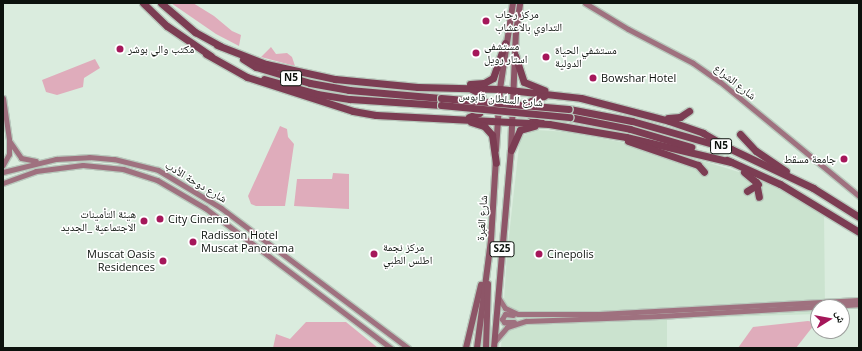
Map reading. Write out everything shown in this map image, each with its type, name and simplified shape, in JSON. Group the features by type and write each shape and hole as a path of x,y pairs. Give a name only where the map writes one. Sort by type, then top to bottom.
{"highway":[{"name":"شارع السلطان قابوس","path":"143,3 167,26 206,54 266,80 317,94 350,99 569,109 632,121 731,149 813,188 859,217"},
{"name":"شارع السلطان قابوس","path":"161,3 196,32 256,67 310,83 349,90 569,117 668,140 731,162 792,191 859,232"},
{"path":"456,87 484,83 493,78 505,43"},
{"path":"217,45 266,64 335,79 418,87 500,89 556,94"},
{"path":"206,54 247,77 353,111 376,115 457,118 550,125 607,134 697,153 731,162"},
{"path":"515,55 524,82 556,94 656,117 703,133 731,149"},
{"path":"457,118 476,115 483,106 481,94 469,88"},
{"path":"550,125 534,119 529,107 531,101 537,97 556,94"},
{"path":"656,117 676,118 689,110"},
{"path":"457,118 489,130 494,142 496,163"},
{"path":"511,150 522,129 550,125"},
{"path":"607,134 698,164 704,172"},
{"path":"740,134 762,156 813,188"},
{"path":"697,153 748,174 758,184 759,197"},
{"path":"747,191 758,184"}],"main road":[{"name":"شارع الغبرة","path":"477,348 489,257 500,89 505,43 513,3"},
{"name":"شارع الغبرة","path":"494,346 511,150 518,14 522,3"},
{"path":"466,348 489,257"},
{"path":"486,348 489,257"}],"street":[{"name":"شارع الشراع","path":"585,3 628,29 693,63 719,81 859,196"},
{"path":"3,98 9,139 9,154 3,165"},
{"path":"9,139 15,152 24,160 56,159"},
{"name":"شارع دوحة الأدب","path":"3,172 56,159 114,159 139,164 173,177 221,208 408,348"},
{"name":"شارع دوحة الأدب","path":"3,183 36,171 83,164 123,169 157,180 192,198 391,348"},
{"path":"498,295 505,308 518,314"},
{"path":"859,300 599,314 505,314 502,317 504,322 516,322 859,304"},
{"path":"494,346 501,332 516,322"}],"shaded area":[{"path":"171,3 193,3 214,16 232,31 241,35 239,46 216,34"},
{"path":"271,47 276,54 287,53 292,57 295,66 261,57"},
{"path":"95,59 100,68 84,78 83,87 57,95 46,92 42,80"},
{"path":"280,126 287,129 288,137 294,144 285,206 256,206 251,204 248,196"},
{"path":"536,130 569,132 677,153 771,182 824,211 825,299 810,299 810,314 667,319 667,348 501,348 507,254 520,137"},
{"path":"333,173 349,174 349,209 294,206 297,179 332,179"},
{"path":"810,321 810,330 796,348 738,348 753,327"},
{"path":"306,322 346,322 378,348 273,348 276,334 290,339"}],"place":[{"name":"مركز رحاب التداوي بالاعشاب","path":"486,21"},
{"name":"مكتب والي بوشر","path":"120,49"},
{"name":"مستشفى استار رويل","path":"476,53"},
{"name":"مستشفي الحياة الدولية","path":"546,57"},
{"name":"Bowshar Hotel","path":"593,78"},
{"name":"جامعة مسقط","path":"844,159"},
{"name":"City Cinema","path":"160,219"},
{"name":"هيئة التأمينات الاجتماعية _الجديد","path":"144,221"},
{"name":"Radisson Hotel Muscat Panorama","path":"193,242"},
{"name":"مركز نجمة اطلس الطبي","path":"374,254"},
{"name":"Cinepolis","path":"539,254"},
{"name":"Muscat Oasis Residences","path":"163,261"}]}
